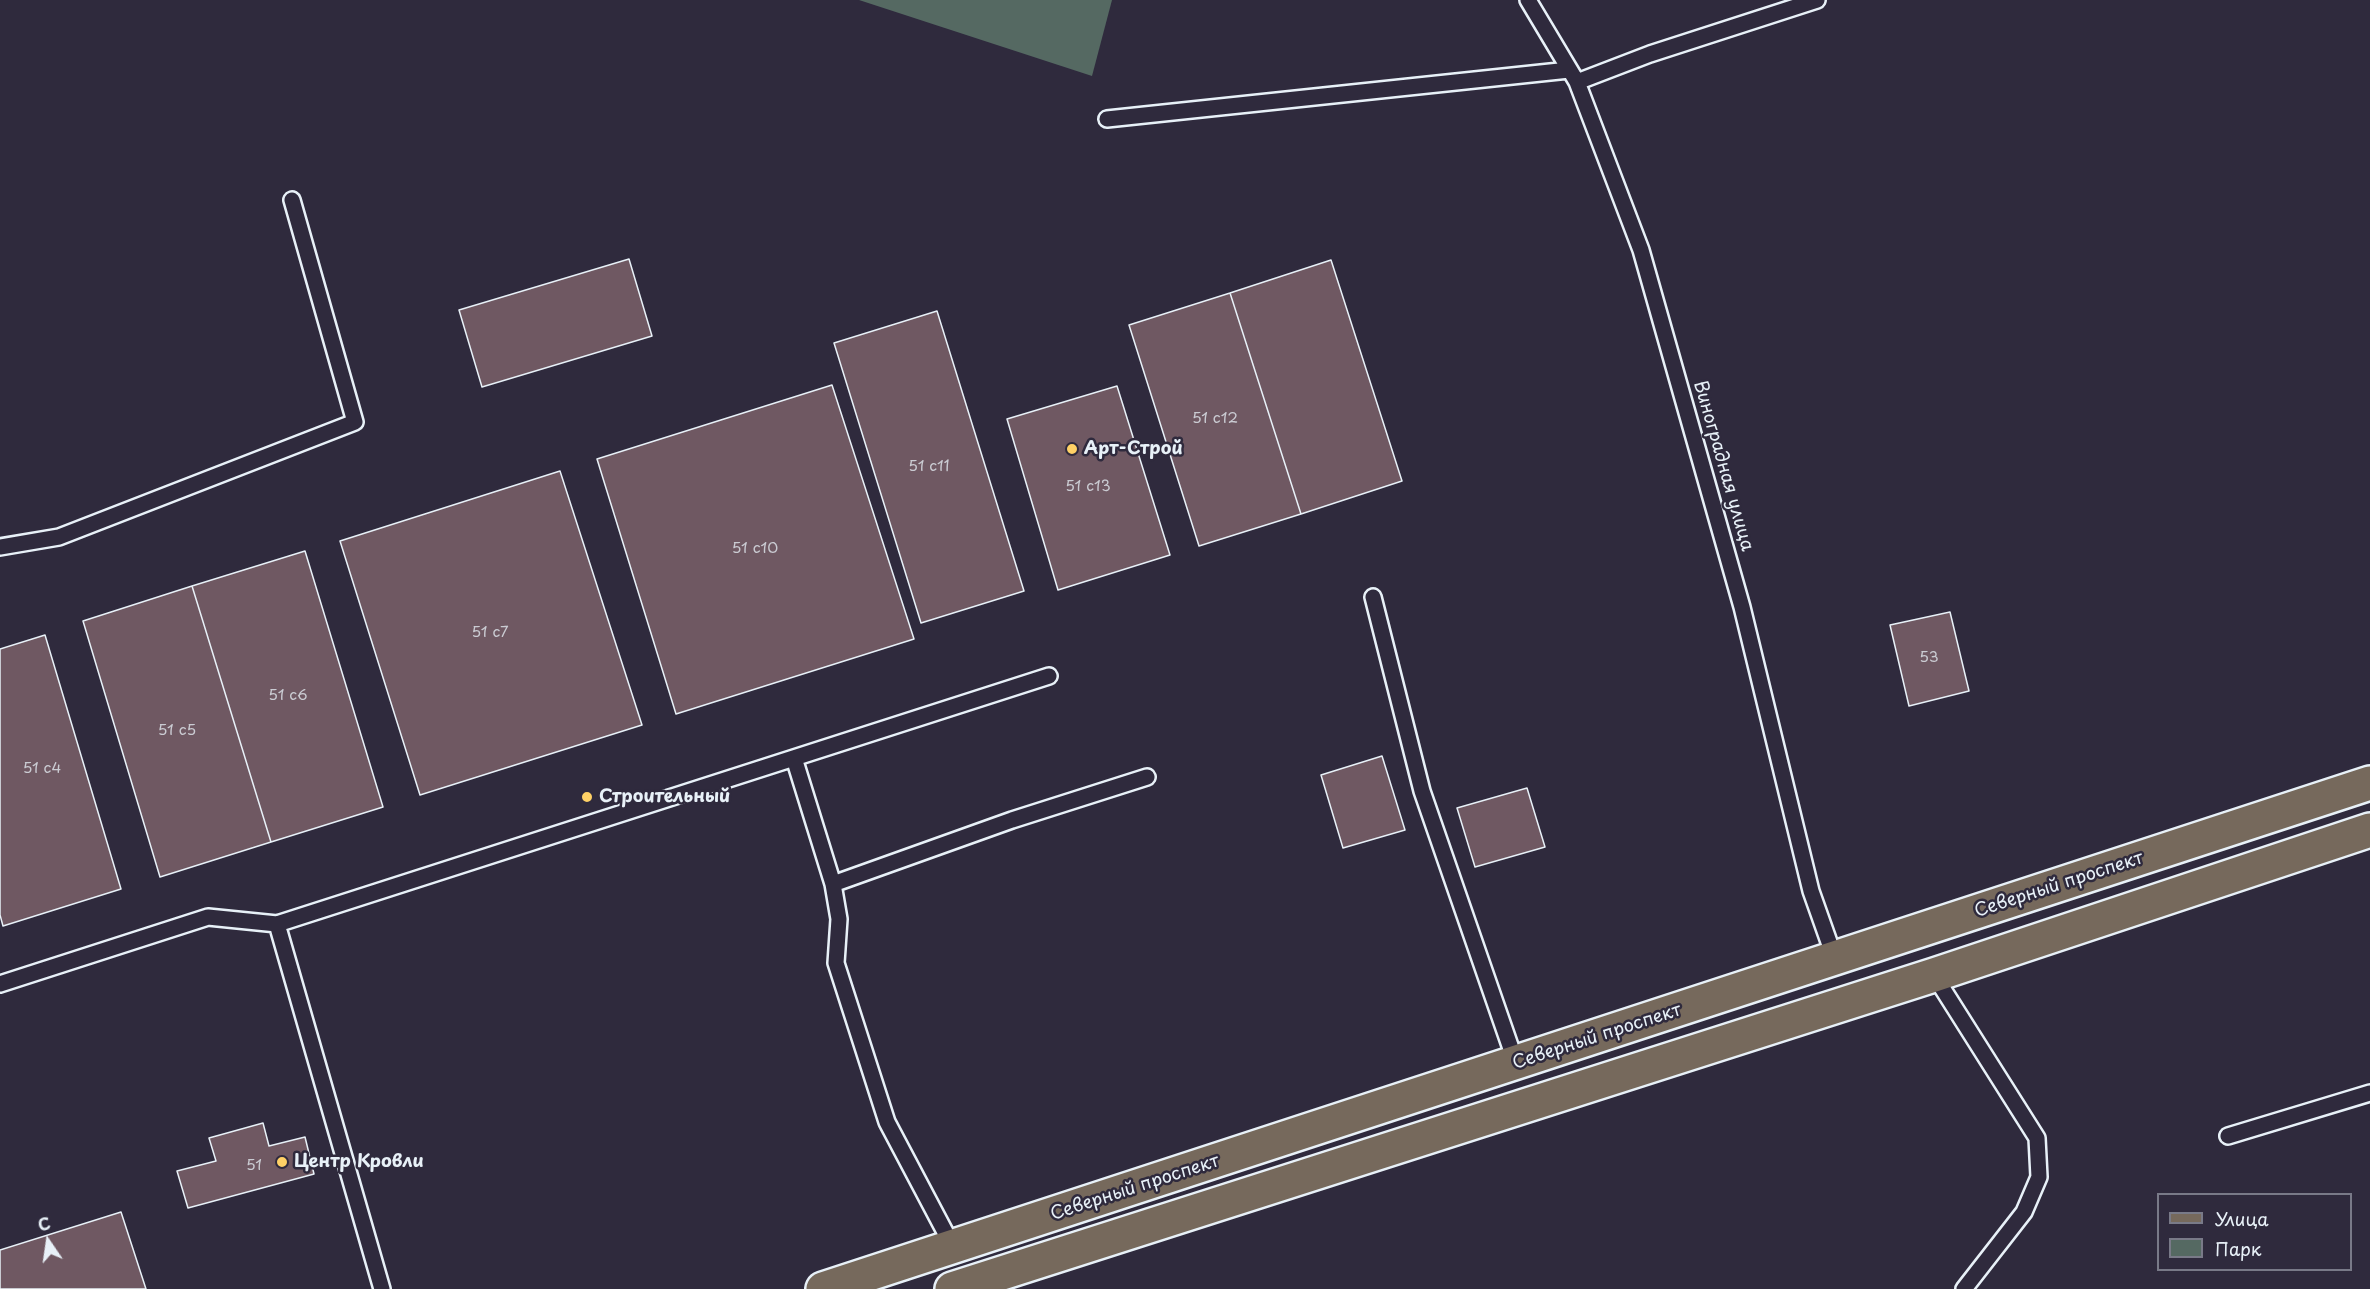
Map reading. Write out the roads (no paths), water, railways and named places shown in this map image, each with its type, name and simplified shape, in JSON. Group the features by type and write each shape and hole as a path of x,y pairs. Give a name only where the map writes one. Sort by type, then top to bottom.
{"main road":[{"name":"Северный проспект","path":"823,1289 2370,783"},
{"path":"952,1289 1934,975 2369,833"}],"lane":[{"name":"Виноградная улица","path":"1528,0 1573,76 1641,250 1742,607 1811,891 1835,959"},
{"path":"1107,119 1573,76 1650,54 1817,0"},
{"path":"0,547 59,537 355,422 292,200"},
{"path":"1373,597 1422,790 1516,1063"},
{"path":"0,984 208,917 277,924 1049,676"},
{"path":"794,758 833,884 839,919 836,963 883,1111 953,1247"},
{"path":"833,884 1012,820 1147,777"},
{"path":"277,924 382,1289"},
{"path":"1934,975 2037,1138 2038,1177 2024,1212 1964,1289"},
{"path":"2228,1136 2370,1093"}],"place":[{"name":"Арт-Строй","path":"1072,449"},
{"name":"Строительный","path":"587,797"},
{"name":"Центр Кровли","path":"282,1162"}]}
